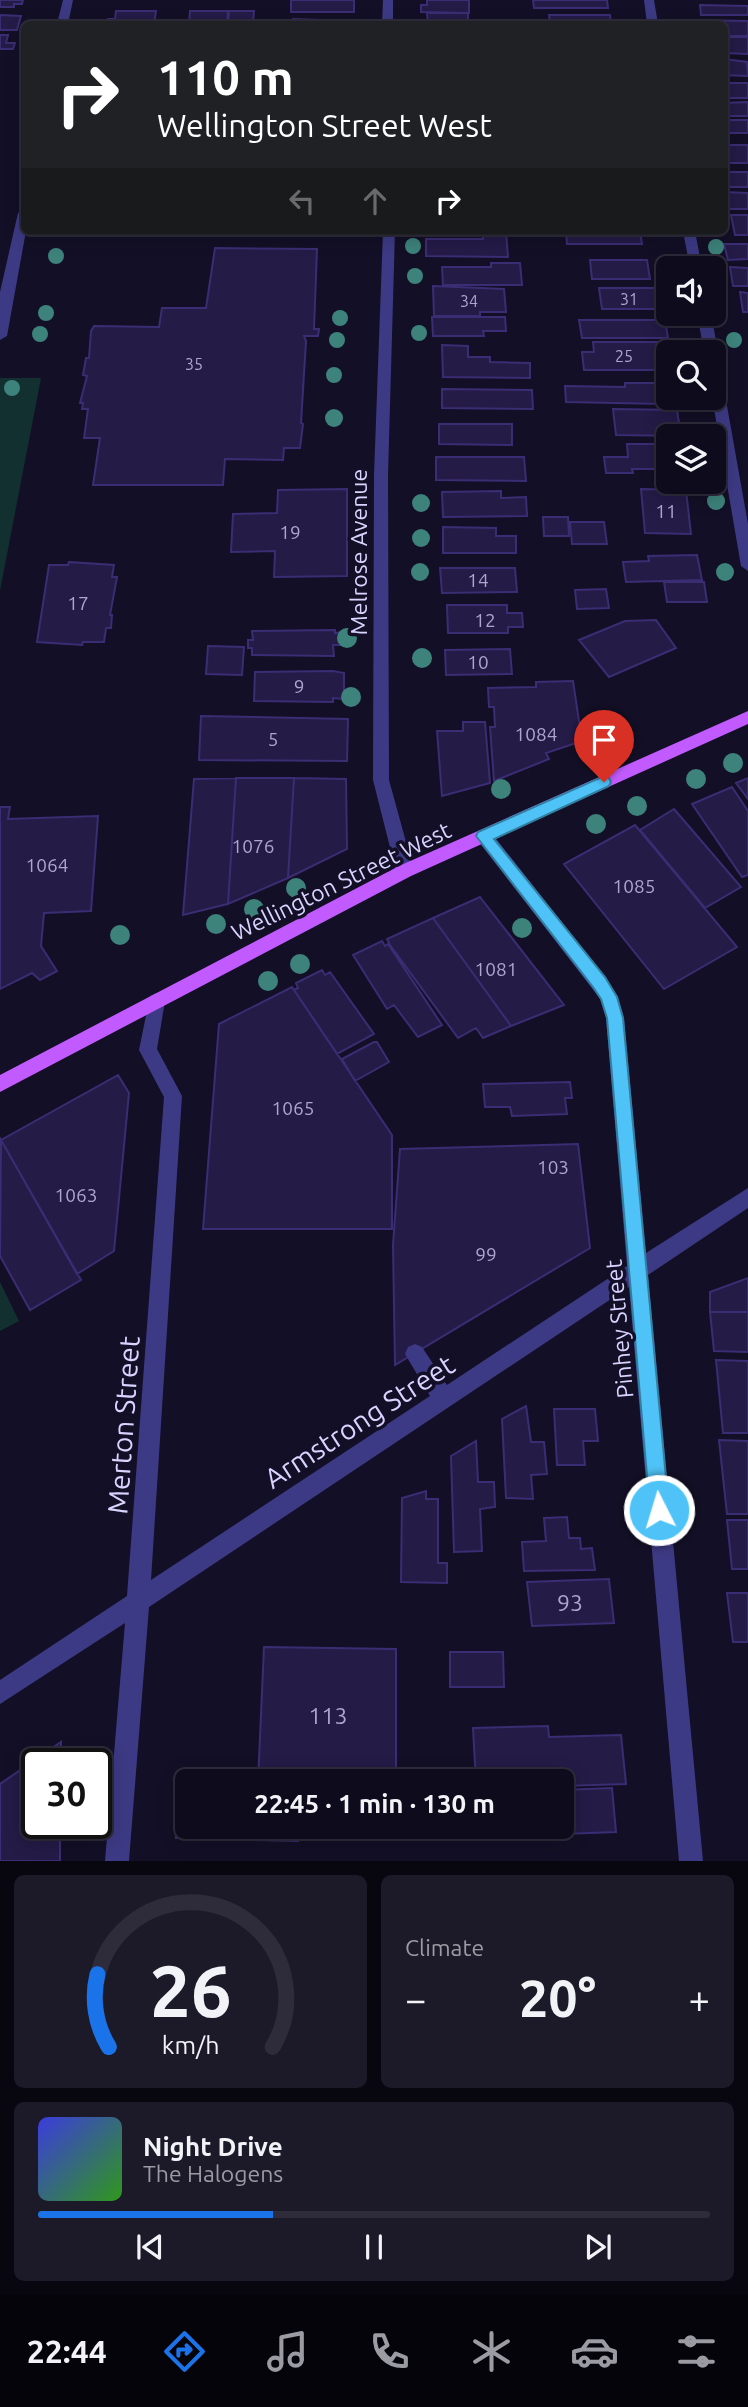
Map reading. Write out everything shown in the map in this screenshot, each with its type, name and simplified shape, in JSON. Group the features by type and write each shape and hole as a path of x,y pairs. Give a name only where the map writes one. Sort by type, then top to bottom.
{"main road":[{"name":"Wellington Street West","path":"0,1084 405,871 748,717"}],"street":[{"path":"64,21 68,0"},
{"path":"388,0 388,21"},
{"path":"649,0 652,21"},
{"path":"0,336 21,226"},
{"name":"Melrose Avenue","path":"389,235 381,475 381,780 405,871"},
{"path":"691,235 694,256"},
{"path":"721,410 748,566"},
{"name":"Pinhey Street","path":"484,836 609,997 615,1018 691,1861"},
{"name":"Merton Street","path":"117,1861 173,1096 148,1051 156,1000"},
{"name":"Armstrong Street","path":"0,1693 137,1599 638,1273 748,1197"},
{"path":"415,1353 444,1399"}],"green space":[{"path":"0,378 41,378 0,591"},
{"path":"0,1282 19,1321 0,1331"}],"building":[{"path":"0,0 23,0 22,4 14,4 14,7 0,7"},
{"path":"291,0 354,0 354,12 291,12"},
{"path":"427,0 469,0 469,13 421,12 421,5 427,5"},
{"path":"533,0 607,0 608,8 534,8"},
{"path":"700,5 748,6 748,15 701,15"},
{"path":"116,11 156,11 154,21 108,21 115,19"},
{"path":"190,11 228,11 227,21 189,21"},
{"path":"229,11 254,11 253,21 228,21"},
{"path":"427,13 468,13 468,21 428,21"},
{"path":"0,15 21,16 17,30 0,30"},
{"path":"549,15 610,15 611,21 550,21"},
{"path":"293,19 347,21 293,21"},
{"path":"695,20 748,21 748,36 728,36 728,21"},
{"path":"0,35 8,35 6,43 15,43 13,49 0,49"},
{"path":"728,37 748,37 748,54 728,53"},
{"path":"728,60 747,62 748,76 728,75"},
{"path":"728,83 748,83 748,98 728,98"},
{"path":"748,102 748,116 728,116 728,103"},
{"path":"728,120 748,120 748,133 728,133"},
{"path":"728,145 748,145 748,163 728,163"},
{"path":"728,172 748,172 748,187 728,187"},
{"path":"728,192 748,193 748,209 728,209"},
{"path":"731,215 748,215 748,235 735,235"},
{"path":"483,235 506,235 508,257 426,256 426,239 483,239"},
{"path":"566,235 641,235 642,244 567,244"},
{"path":"724,244 748,244 748,259 728,260"},
{"path":"215,248 317,249 314,329 319,329 318,336 304,336 306,341 300,448 284,448 283,460 225,459 223,485 93,485 100,438 84,438 88,409 82,409 83,403 80,403 87,376 83,375 86,358 89,358 91,331 94,326 159,327 162,308 206,308"},
{"path":"590,260 647,260 650,279 592,279"},
{"path":"491,263 520,263 522,285 443,285 442,267 491,267"},
{"path":"730,267 748,268 748,286 733,286"},
{"path":"433,286 504,289 506,312 480,312 480,316 434,316"},
{"path":"599,288 655,288 656,309 602,309"},
{"path":"740,292 748,293 748,312 743,312"},
{"path":"432,317 505,317 506,331 483,331 484,336 433,336"},
{"path":"579,320 656,320 656,326 666,326 668,338 582,338"},
{"path":"593,342 656,342 656,370 584,370 582,352 594,352"},
{"path":"442,345 468,346 468,357 490,357 490,362 530,363 530,378 443,377"},
{"path":"625,383 656,383 656,404 566,402 565,386 625,387"},
{"path":"442,389 532,390 533,409 442,408"},
{"path":"613,409 677,410 679,424 656,424 656,436 616,435"},
{"path":"439,424 512,424 512,445 439,444"},
{"path":"627,444 656,444 656,469 632,469 633,473 606,473 604,457 628,457"},
{"path":"436,457 524,457 526,481 436,480"},
{"path":"347,489 347,576 274,577 275,551 231,552 233,514 277,513 278,490"},
{"path":"641,489 656,489 656,494 686,494 691,534 645,533"},
{"path":"501,491 501,498 526,497 527,516 443,517 442,492"},
{"path":"543,517 568,517 569,536 544,536"},
{"path":"570,522 604,522 607,544 572,544"},
{"path":"443,527 496,528 496,536 516,536 516,553 443,553"},
{"path":"697,555 702,580 626,582 623,562 649,561 648,556"},
{"path":"69,562 114,565 112,577 117,577 110,615 111,628 106,628 104,642 83,642 82,645 37,642 49,565 68,565"},
{"path":"440,568 515,568 517,592 442,593"},
{"path":"664,582 704,582 707,602 667,602"},
{"path":"606,589 609,608 577,609 575,590"},
{"path":"447,605 507,605 507,613 522,613 523,627 508,627 508,633 448,633"},
{"path":"656,620 676,648 609,677 579,640 625,621"},
{"path":"335,630 335,633 342,632 342,645 333,645 334,656 252,655 252,648 248,648 248,640 253,640 252,631"},
{"path":"208,646 244,647 242,675 206,674"},
{"path":"510,649 512,674 446,675 445,650"},
{"path":"255,672 344,673 344,699 333,698 333,702 254,701"},
{"path":"573,681 582,741 546,753 549,759 494,781 490,727 495,727 494,707 489,707 488,688 536,687 536,682"},
{"path":"201,716 348,719 347,761 199,760"},
{"path":"463,722 485,722 490,783 442,796 437,731 463,731"},
{"path":"236,778 228,904 183,915 194,779"},
{"path":"236,778 294,778 288,878 228,904"},
{"path":"294,778 346,779 347,849 288,878"},
{"path":"748,778 748,799 736,783"},
{"path":"732,787 748,811 748,875 742,877 692,804"},
{"path":"0,807 10,807 8,819 98,816 91,911 44,913 41,946 57,971 40,980 32,973 0,989"},
{"path":"674,809 741,887 705,908 640,830"},
{"path":"635,825 737,947 664,989 564,864"},
{"path":"480,897 564,1005 511,1026 433,918"},
{"path":"433,918 511,1026 483,1038 476,1028 458,1038 390,945 387,939"},
{"path":"382,941 385,946 388,944 442,1025 418,1037 394,1005 387,1009 353,955"},
{"path":"322,970 325,975 330,972 374,1034 337,1054 294,990 298,988 296,983"},
{"path":"292,987 392,1135 392,1229 203,1229 219,1024"},
{"path":"377,1042 389,1062 355,1081 342,1059"},
{"path":"118,1075 129,1093 114,1251 77,1274 1,1140"},
{"path":"570,1082 572,1098 565,1098 567,1114 512,1116 510,1107 485,1107 483,1084"},
{"path":"1,1140 81,1280 30,1310 0,1256"},
{"path":"578,1144 590,1248 395,1365 393,1245 400,1149"},
{"path":"748,1278 748,1312 710,1312 710,1292"},
{"path":"710,1312 748,1312 748,1352 714,1351"},
{"path":"716,1360 748,1361 748,1433 723,1433"},
{"path":"526,1406 531,1442 544,1442 547,1474 531,1475 533,1499 506,1498 502,1419"},
{"path":"554,1409 595,1409 598,1441 583,1441 585,1465 557,1465"},
{"path":"719,1440 748,1441 748,1514 727,1514"},
{"path":"476,1441 478,1482 494,1482 495,1507 480,1509 482,1551 454,1552 451,1456"},
{"path":"426,1491 426,1499 438,1499 438,1563 447,1563 447,1583 401,1582 402,1498"},
{"path":"567,1517 569,1538 580,1538 581,1549 592,1548 595,1570 524,1571 522,1542 546,1541 544,1518"},
{"path":"727,1520 748,1520 748,1569 732,1569"},
{"path":"609,1579 614,1623 532,1626 527,1582"},
{"path":"727,1593 748,1593 748,1642 733,1642"},
{"path":"264,1647 396,1649 396,1769 259,1769"},
{"path":"450,1652 503,1652 504,1687 450,1687"},
{"path":"548,1726 549,1737 621,1735 626,1784 574,1786 574,1769 475,1769 473,1728"},
{"path":"21,1770 21,1839 60,1839 60,1861 0,1861 0,1784"},
{"path":"612,1788 616,1832 574,1834 574,1790"},
{"path":"217,1839 298,1839 298,1841"}],"route":[{"path":"604,782 484,836 599,982 609,997 615,1018 659,1510"}]}
